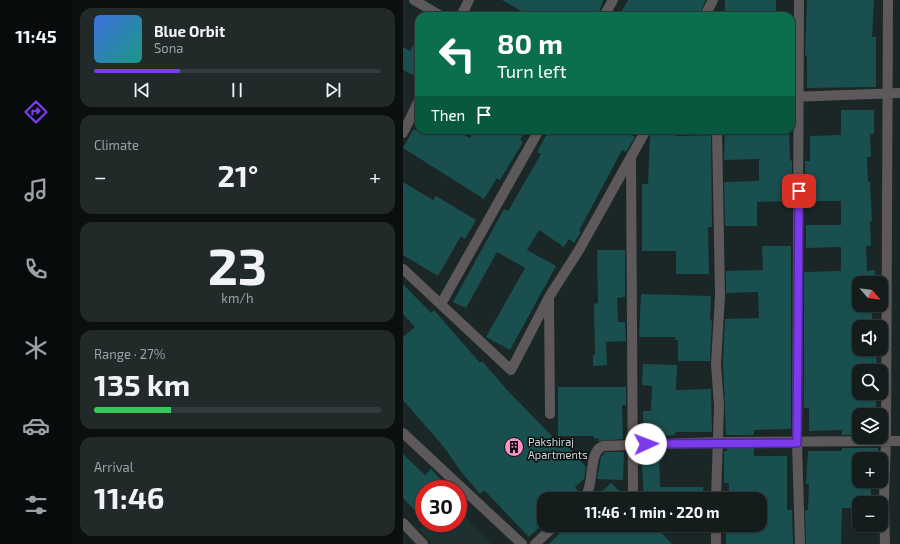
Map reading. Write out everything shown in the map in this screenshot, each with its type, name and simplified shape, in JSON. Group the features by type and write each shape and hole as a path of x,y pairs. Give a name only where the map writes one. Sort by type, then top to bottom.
{"street":[{"path":"414,0 434,12"},
{"path":"463,12 469,0"},
{"path":"606,12 613,0"},
{"path":"707,12 713,0"},
{"path":"799,0 795,96 797,443 800,544"},
{"path":"886,408 888,0"},
{"path":"795,96 888,92 900,93"},
{"path":"403,132 415,108"},
{"path":"441,304 537,134"},
{"path":"403,268 511,370 549,297 579,250 644,134"},
{"path":"716,492 719,406 716,364 719,295 717,134"},
{"path":"631,158 633,492"},
{"path":"549,297 550,414"},
{"path":"403,433 518,543"},
{"path":"888,441 900,441"},
{"path":"588,492 591,483 593,461 599,448 632,444 852,442"},
{"path":"885,544 884,499 886,444"},
{"path":"403,523 423,544"},
{"path":"535,544 548,532"},
{"path":"716,532 717,544"}],"shaded area":[{"path":"467,519 491,544 432,544 422,532 467,532"}],"building":[{"path":"502,0 603,0 599,12 523,12"},
{"path":"628,0 706,0 701,12 621,12"},
{"path":"725,0 776,0 776,12 725,12"},
{"path":"807,0 874,0 872,37 876,37 876,87 807,88 807,56 805,56"},
{"path":"415,42 415,76 403,70 403,47 410,51"},
{"path":"841,110 874,110 874,134 870,134 871,157 867,157 872,221 870,221 871,246 866,246 867,271 875,270 875,276 852,276 852,312 872,312 872,320 852,320 852,356 876,356 877,364 852,364 852,400 876,400 876,408 852,408 852,435 842,435 842,430 809,431 809,408 804,408 804,272 841,271 841,247 806,248 806,225 841,225 841,201 805,201 805,161 810,161 810,136 841,135"},
{"path":"413,130 415,130 415,134 463,134 470,138 472,134 524,134 520,140 523,142 500,180 497,178 484,199 403,148"},
{"path":"547,134 630,134 635,137 626,152 622,150 574,243 569,239 564,247 539,230 527,250 556,266 510,350 486,337 525,268 497,252 466,308 453,302 504,209 508,211 541,154 537,152"},
{"path":"651,134 676,134 676,136 711,135 712,227 708,227 709,274 676,274 676,251 642,251 642,184 648,184"},
{"path":"725,134 789,134 790,160 792,161 792,201 757,202 757,226 725,226 724,182 759,181 759,159 724,160"},
{"path":"403,182 433,200 436,196 476,220 465,239 461,236 438,276 403,255"},
{"path":"762,246 791,246 791,429 754,430 754,435 726,435 723,361 725,319 759,318 758,292 726,293 726,271 763,270"},
{"path":"597,250 625,250 625,297 617,298 618,322 625,322 626,341 606,342 607,365 593,366 593,355 595,355 594,304 598,303"},
{"path":"403,284 431,313 434,310 480,363 482,361 507,390 558,442 558,387 626,387 626,405 622,405 623,439 598,441 599,438 594,439 594,436 559,436 586,467 584,479 575,487 579,492 537,492 537,530 529,537 484,490 480,494 462,473 443,446 403,400 403,337 415,327 403,314"},
{"path":"641,294 711,296 710,320 712,320 710,361 678,361 678,340 675,340 675,337 639,337"},
{"path":"643,364 677,365 676,390 711,389 712,432 675,432 675,435 643,438 643,411 651,411 652,386 642,385"},
{"path":"727,448 754,448 754,456 787,456 787,510 792,510 793,544 726,544 726,532 767,532 767,492 729,492 729,483 724,483 724,451 727,451"},
{"path":"842,448 878,448 878,452 852,452 852,488 871,488 871,496 852,496 852,508 842,508 841,544 806,544 805,510 808,510 809,484 806,484 808,451 842,451"},
{"path":"641,451 659,451 660,487 703,487 703,492 644,492"},
{"path":"605,452 624,452 623,480 597,479 601,457"},
{"path":"403,454 425,475 431,469 441,480 415,480 415,511 403,498"},
{"path":"611,483 620,492 601,492"},
{"path":"561,532 661,532 672,544 549,544"}],"place":[{"name":"Pakshiraj Apartments","path":"514,447"}],"route":[{"path":"646,444 718,442 797,443 799,191"}]}
